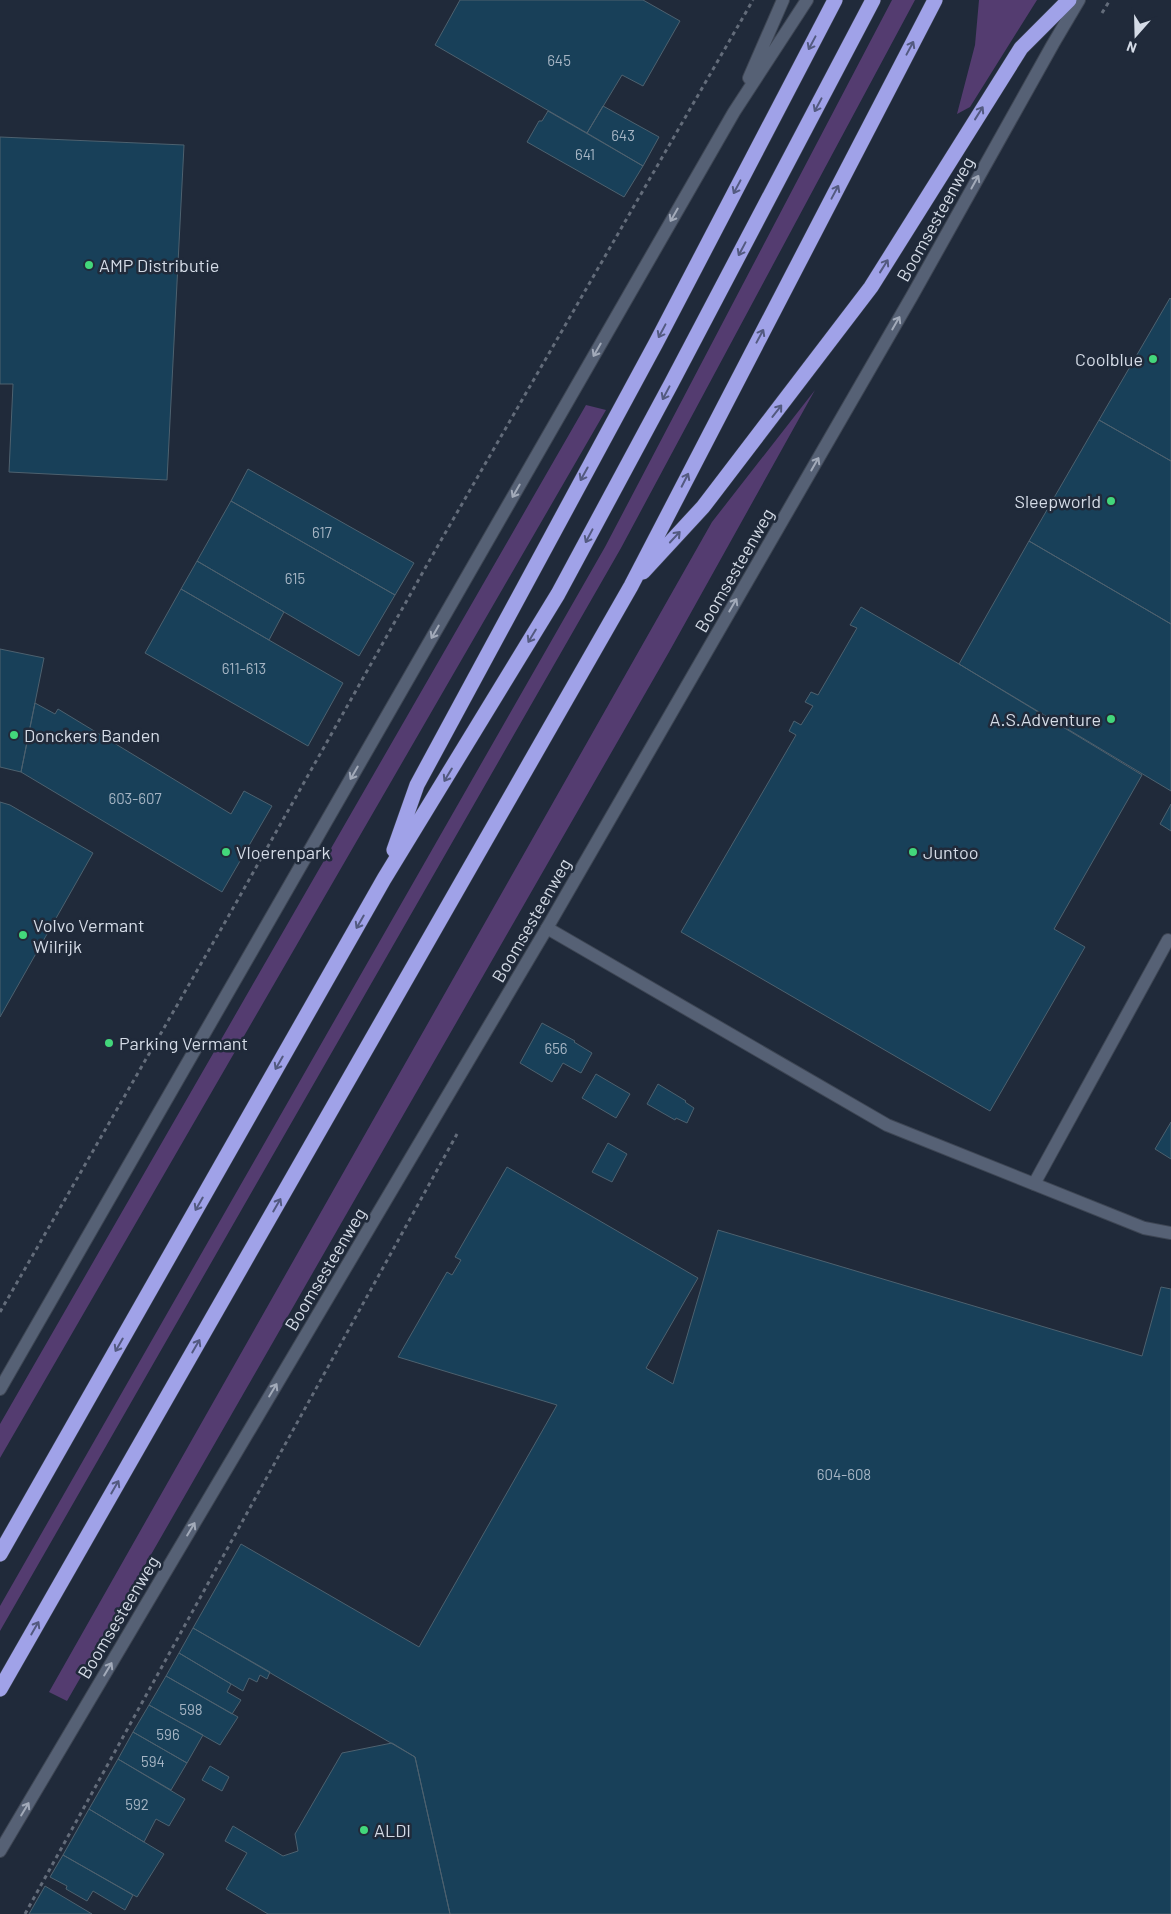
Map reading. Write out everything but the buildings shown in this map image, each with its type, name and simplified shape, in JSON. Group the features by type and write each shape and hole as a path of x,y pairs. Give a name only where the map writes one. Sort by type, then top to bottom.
{"highway":[{"path":"384,880 417,785 656,343 835,0"},
{"path":"0,1554 384,880 558,594 873,0"},
{"path":"0,1689 630,586 935,0"},
{"path":"630,586 703,507 871,287 1021,48 1069,0"}],"main road":[{"path":"734,112 784,0"},
{"path":"0,1389 734,112 807,0"},
{"name":"Boomsesteenweg","path":"0,1851 547,928 902,313 1052,44 1079,0"},
{"path":"547,928 887,1125 1144,1228 1171,1233"},
{"path":"1034,1184 1168,940"}],"path":[{"path":"0,1312 228,917 436,549 754,0"},
{"path":"24,1914 457,1132"}],"shaded area":[{"path":"892,0 915,0 621,548 0,1631 0,1606 605,547"},
{"path":"979,0 1037,0 970,107 957,114 975,45"},
{"path":"815,390 669,652 67,1701 49,1692 712,522"},
{"path":"586,405 606,410 0,1458 0,1424"}],"place":[{"name":"AMP Distributie","path":"89,265"},
{"name":"Coolblue","path":"1153,359"},
{"name":"Sleepworld","path":"1111,501"},
{"name":"A.S.Adventure","path":"1111,719"},
{"name":"Donckers Banden","path":"14,735"},
{"name":"Vloerenpark","path":"226,852"},
{"name":"Juntoo","path":"913,852"},
{"name":"Volvo Vermant Wilrijk","path":"23,935"},
{"name":"Parking Vermant","path":"109,1043"},
{"name":"ALDI","path":"364,1830"}]}
